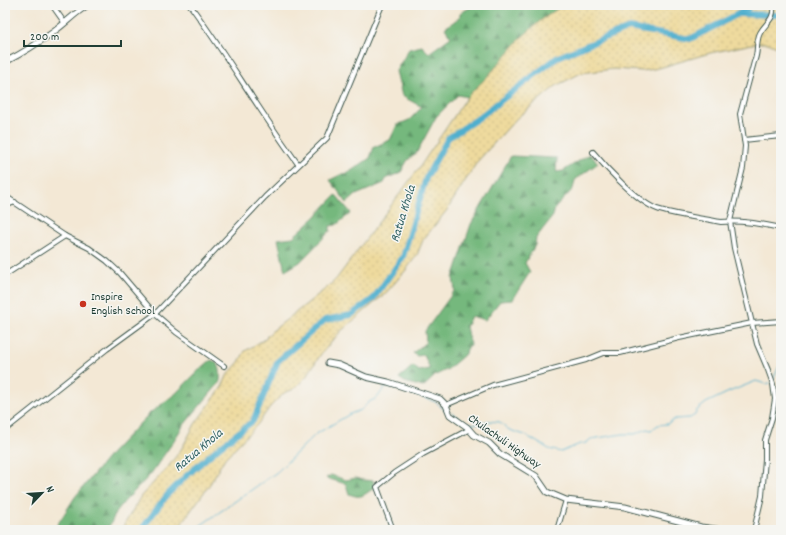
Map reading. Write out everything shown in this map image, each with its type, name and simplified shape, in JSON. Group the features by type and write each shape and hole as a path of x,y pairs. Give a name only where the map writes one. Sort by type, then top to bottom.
{"street":[{"path":"52,5 64,22"},
{"path":"5,62 19,55 54,32 64,22 88,5"},
{"path":"190,5 298,164"},
{"path":"5,430 155,314 261,201 298,164 327,138 382,5"},
{"path":"754,530 761,507 763,491 766,458 765,440 772,418 775,399 773,384 757,344 730,221 742,168 745,146 740,114 757,55 758,40 760,34 770,22 774,12 773,5"},
{"path":"744,140 781,136"},
{"path":"593,152 611,173 635,194 659,210 721,222 730,221 781,228"},
{"path":"5,196 65,236 89,248 107,261 120,273 155,314 176,332 224,366"},
{"path":"5,206 15,202"},
{"path":"5,275 65,236"},
{"path":"446,405 493,385 586,360 603,353 620,353 679,338 752,323 781,321"},
{"name":"Chulachuli Highway","path":"328,363 339,365 366,377 388,382 440,399 446,405 450,415 474,435 489,443 500,454 536,476 547,492 566,500 625,507 701,527 722,530"},
{"path":"393,530 376,487 394,473 424,454 468,430"},
{"path":"557,530 566,500"}],"green space":[{"path":"475,5 563,5 540,21 467,97 458,95 436,117 417,152 407,161 401,172 386,179 384,183 356,195 347,203 330,180 342,174 348,173 370,158 374,147 390,140 397,125 409,120 422,107 402,96 396,71 409,49 422,46 429,53 451,37 445,28 460,17 460,13"},
{"path":"590,154 598,163 575,180 573,189 555,208 553,216 536,238 535,245 525,263 530,272 512,300 500,301 485,320 471,316 466,327 470,344 464,355 448,369 436,375 423,387 405,382 399,378 413,366 419,371 430,369 424,355 417,356 413,353 426,342 425,331 455,290 453,278 471,224 511,156 557,158 556,172 563,171"},
{"path":"336,195 351,213 336,225 330,226 330,231 300,262 285,271 278,239 293,237"},
{"path":"211,360 219,366 220,382 183,426 150,475 116,512 106,530 54,530 75,497 112,452 150,413 175,394"},
{"path":"331,475 346,480 356,478 374,481 373,489 362,496 349,494 346,484 326,478"}],"sand":[{"path":"563,5 781,5 781,49 768,43 757,43 710,53 659,68 643,71 614,69 581,73 556,86 517,118 477,162 447,210 423,240 417,255 406,270 386,293 341,331 321,354 306,377 294,389 284,393 270,407 257,425 225,458 210,484 177,530 121,530 141,496 168,467 182,448 195,424 222,387 228,374 239,362 245,351 263,340 337,278 419,168 467,97 488,76 521,38 540,21"}],"waterway":[{"name":"Ratua Khola","path":"141,530 168,494 185,477 217,449 253,421 278,361 325,320 351,315 373,299 403,257 426,178 448,138 477,119 558,57 629,28 690,39 753,5"},
{"path":"739,14 781,15"},
{"path":"773,380 781,362 781,344"},
{"path":"452,413 467,423 473,424 488,421 500,422 509,430 525,435 549,449 561,452 586,443 591,439 623,434 635,434 647,429 651,430 658,425 667,424 675,419 690,418 695,415 697,410 706,403 729,392 756,381 766,384 770,383"},
{"path":"194,530 277,472 316,434 350,414 361,410 369,402 377,398 387,387 393,387 436,402 445,411"}],"place":[{"name":"Inspire English School","path":"83,304"}]}
